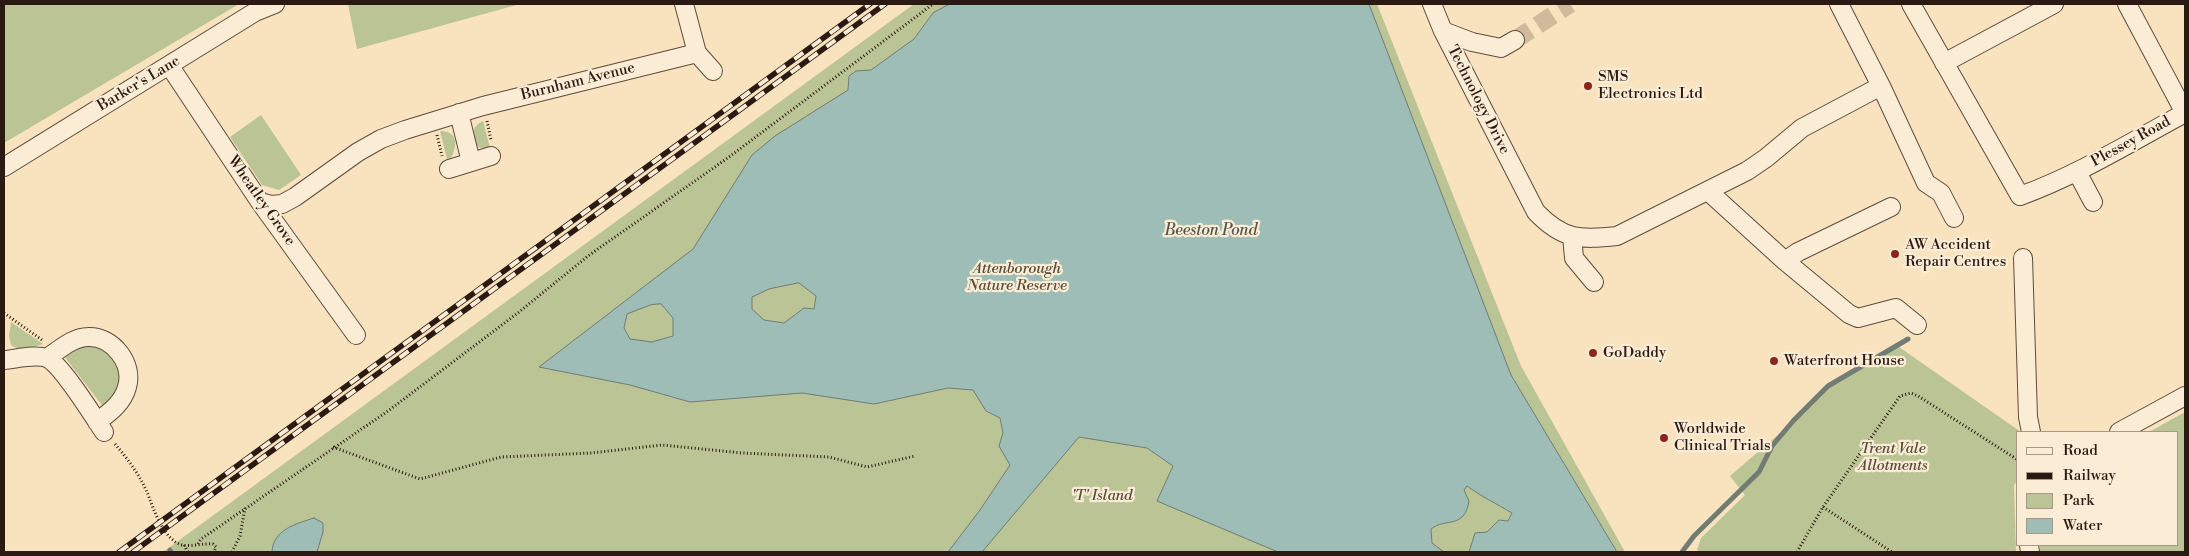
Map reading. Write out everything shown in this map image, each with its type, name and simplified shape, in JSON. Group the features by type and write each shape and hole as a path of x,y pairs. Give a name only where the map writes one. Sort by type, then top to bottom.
{"street":[{"name":"Barker's Lane","path":"4,167 255,12 275,4"},
{"path":"684,4 697,53 713,71"},
{"name":"Technology Drive","path":"1432,4 1443,31 1536,212 1562,234 1572,236 1594,239 1617,236 1708,191 1766,158 1802,128 1881,86"},
{"path":"1839,4 1881,86 1926,183 1941,193 1954,218"},
{"path":"1911,4 1944,63 2054,4"},
{"path":"2126,4 2185,113"},
{"path":"1443,31 1472,42 1501,48 1515,40"},
{"name":"Burnham Avenue","path":"260,202 271,205 282,204 370,144 434,120 697,53"},
{"name":"Plessey Road","path":"1944,63 2020,196 2048,186 2077,172 2185,113"},
{"name":"Wheatley Grove","path":"169,65 260,202 356,334"},
{"path":"459,113 471,162"},
{"path":"449,169 491,156"},
{"name":"Plessey Road","path":"2077,172 2093,202"},
{"path":"1708,191 1784,261 1849,314 1858,318 1896,308 1917,325"},
{"path":"1784,261 1798,252 1891,207"},
{"path":"1572,236 1574,258 1594,282"},
{"path":"2023,258 2028,417 2031,431"},
{"path":"4,360 52,355 77,340 87,337 98,338 105,342 123,356 128,370 127,388 101,427 52,355"},
{"path":"2120,431 2185,396"}],"path":[{"path":"198,544 201,539 388,410 519,312 588,256 737,151 933,4"},
{"path":"483,106 494,155 491,156"},
{"path":"434,120 445,170 449,169"},
{"path":"4,313 52,355"},
{"path":"1797,552 1823,507 1900,396 1911,393 2016,459"},
{"path":"101,427 129,460 146,492 152,508 174,540 184,545 213,544 216,547 214,552"},
{"path":"333,447 420,478 501,457 591,452 662,445 742,453 829,457 866,467 915,456"},
{"path":"1823,507 1892,552"},
{"path":"232,552 240,536 245,508"},
{"path":"184,545 188,552"}],"green space":[{"path":"4,4 239,4 4,143"},
{"path":"348,4 520,4 357,49"},
{"name":"Beeston Pond","path":"914,4 1377,4 1521,366 1625,552 163,552"},
{"path":"261,115 301,175 279,190 262,185 230,137"},
{"path":"483,121 490,148 482,148 474,143 474,130"},
{"path":"440,131 450,133 455,140 455,148 451,158 447,159"},
{"path":"11,322 43,344 22,349 11,345 9,336"},
{"path":"93,343 112,356 120,371 121,388 104,408 64,356 80,344"},
{"name":"Trent Vale Allotments","path":"1899,347 2020,431 2016,431 2016,482 2014,485 2016,552 1701,552 1697,550 1701,538 1745,495 1730,476 1794,421 1829,386"},
{"path":"2185,412 2185,552 2040,552 2040,546 2179,546 2179,431 2151,431"}],"water":[{"name":"Beeston Pond","path":"950,4 1369,4 1511,375 1617,552 1469,552 1475,533 1487,532 1499,520 1508,521 1512,513 1467,486 1464,490 1469,501 1463,516 1431,529 1432,543 1444,552 1278,552 1157,501 1173,466 1147,448 1079,437 982,552 948,552 980,510 1010,465 999,446 1003,433 1000,418 986,411 973,390 948,388 874,404 802,393 690,402 630,385 539,367 693,249 752,155 775,136 848,90 849,76 856,71 871,70 914,39 933,13","holes":["799,283 816,296 814,309 804,308 784,323 764,320 752,309 752,297 769,289","661,304 673,318 673,336 652,342 630,339 624,328 627,314 650,305"]},
{"path":"314,518 323,523 323,532 317,552 272,552 273,544 281,533 286,529"}],"waterway":[{"path":"1682,552 1694,536 1759,472 1772,446 1794,420 1828,386 1908,339"}],"tunnel":[{"path":"1515,40 1570,4"}],"railway":[{"path":"119,552 870,4"},
{"path":"133,552 885,4"}],"place":[{"name":"SMS Electronics Ltd","path":"1588,86"},
{"name":"AW Accident Repair Centres","path":"1895,254"},
{"name":"GoDaddy","path":"1593,353"},
{"name":"Waterfront House","path":"1774,361"},
{"name":"Worldwide Clinical Trials","path":"1664,438"}],"park label":[{"name":"Attenborough Nature Reserve","path":"1017,278"},
{"name":"'T' Island","path":"1102,496"}]}
